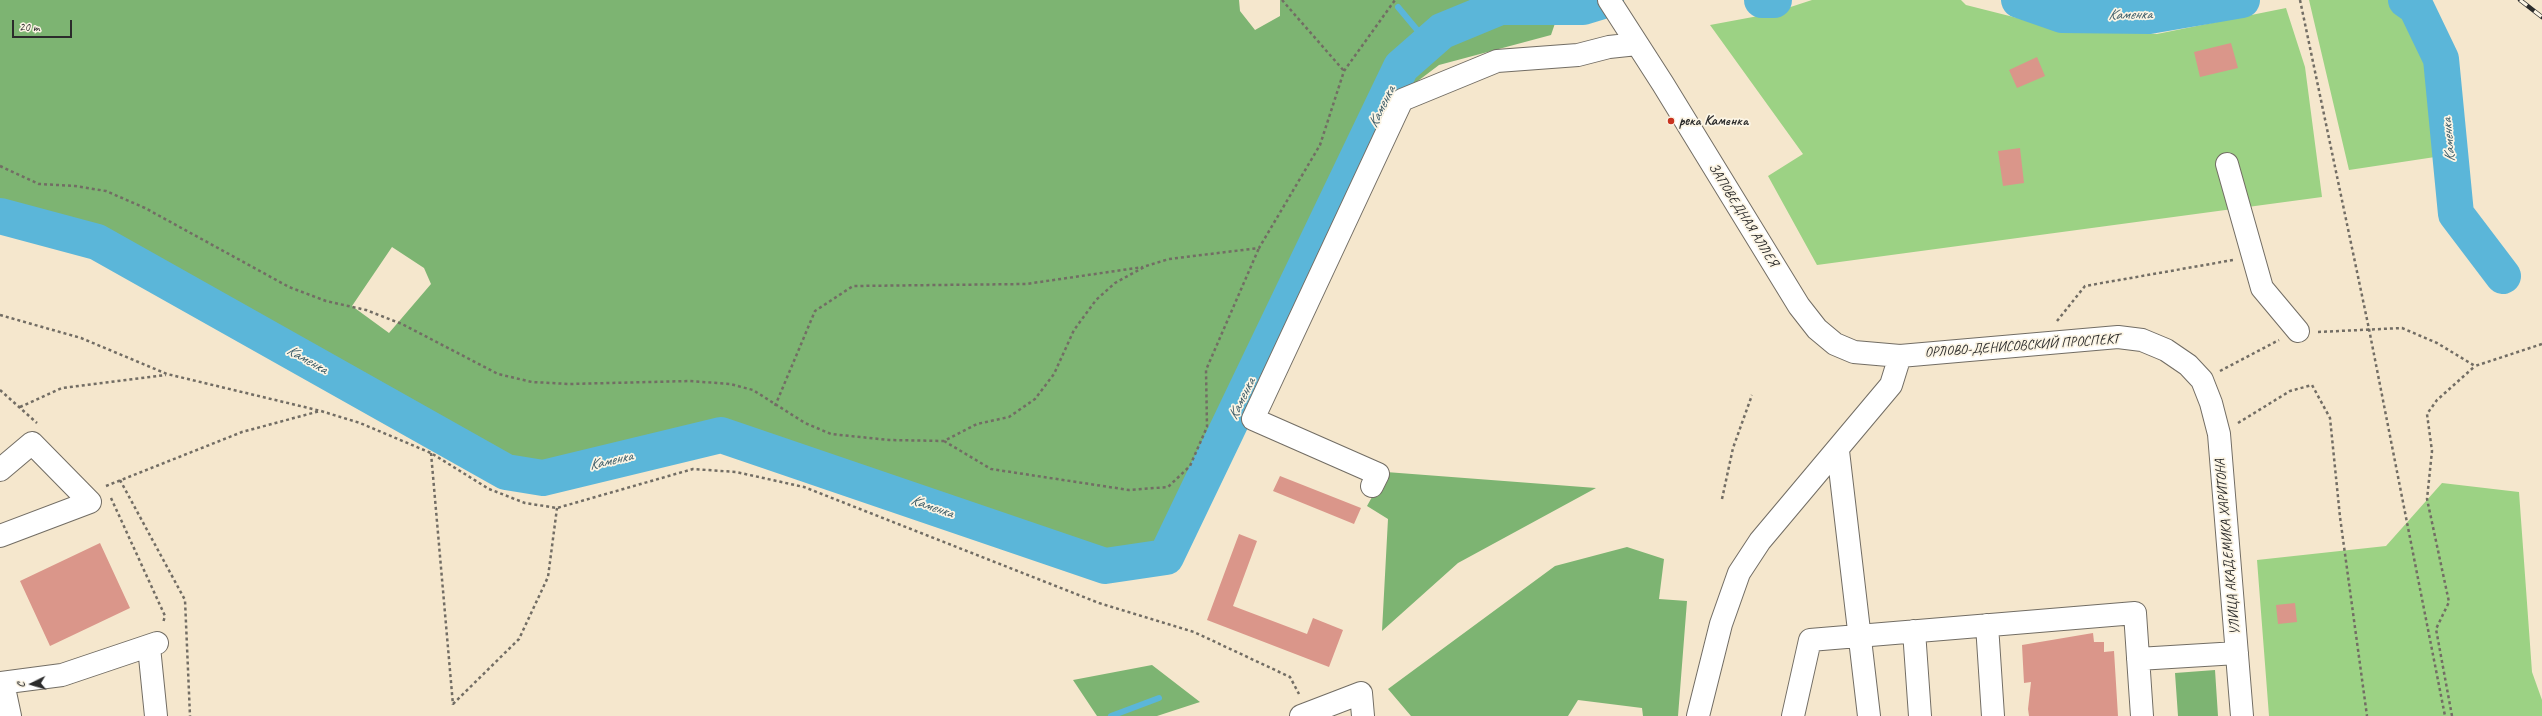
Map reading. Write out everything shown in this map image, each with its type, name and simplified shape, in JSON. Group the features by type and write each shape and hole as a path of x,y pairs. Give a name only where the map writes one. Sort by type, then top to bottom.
{"street":[{"name":"ЗАПОВЕДНАЯ АЛЛЕЯ","path":"1609,0 1799,306 1817,328 1835,344 1854,352 1900,356"},
{"path":"1372,486 1378,474 1253,419 1402,100 1497,61 1578,55 1609,47 1637,44"},
{"path":"2227,164 2262,288 2298,330"},
{"name":"ОРЛОВО-ДЕНИСОВСКИЙ ПРОСПЕКТ","path":"1900,356 2118,337 2142,340 2166,350 2188,365 2202,380"},
{"path":"1698,716 1721,624 1739,573 1760,541 1838,451 1890,385 1900,356"},
{"name":"УЛИЦА АКАДЕМИКА ХАРИТОНА","path":"2202,380 2211,403 2219,434 2242,716"},
{"path":"0,470 32,443 90,502 0,536"},
{"path":"1838,451 1859,636 1864,714"},
{"path":"1793,716 1810,640 2135,613 2142,716"},
{"path":"1987,625 1993,716"},
{"path":"1914,631 1920,716"},
{"path":"10,716 2,683 62,675 153,645 156,716"},
{"path":"2138,659 2237,653"},
{"path":"1301,716 1361,694 1363,716"}],"path":[{"path":"1282,0 1344,71"},
{"path":"944,441 991,469 1129,490 1168,487 1190,466 1207,427 1206,370 1259,248 1320,145 1344,71 1395,0"},
{"path":"2300,0 2369,330 2445,716"},
{"path":"0,166 39,184 75,186 106,191 145,208 289,287 326,301 366,310 402,324 498,374 532,382 569,384 690,381 730,384 753,390 775,406 831,434 889,440 944,441 977,424 1009,417 1035,399 1054,374 1074,330 1096,300 1115,283 1146,266"},
{"path":"775,406 815,311 853,286 1026,284 1146,266 1169,259 1259,248"},
{"path":"2039,343 2085,286 2252,256"},
{"path":"0,315 81,338 167,374 321,411 360,423 431,453 489,489 525,503 557,508 693,468 736,472 804,487 1099,603 1194,632 1290,677"},
{"path":"2202,380 2298,330 2336,332 2402,328 2437,343 2474,366"},
{"path":"2452,716 2436,629 2449,602 2427,499 2432,451 2426,414 2437,400 2474,366 2542,344"},
{"path":"20,407 62,388 167,374"},
{"path":"2219,434 2290,391 2312,385 2330,418 2340,517 2367,716"},
{"path":"1722,499 1733,448 1752,395"},
{"path":"106,486 242,432 321,411"},
{"path":"431,453 453,705 519,639 548,577 557,508"},
{"path":"120,480 185,600 190,716"}],"green space":[{"path":"0,0 1239,0 1240,11 1255,30 1280,16 1280,0 1563,0 1551,35 1439,65 1398,96 1171,554 1108,554 723,422 520,468 105,233 0,208","holes":["392,247 424,268 431,284 389,333 352,306"]},
{"path":"1812,0 1961,0 1966,5 2057,28 2157,34 2286,8 2305,67 2322,197 1817,265 1768,176 1803,154 1710,25 1769,14"},
{"path":"2309,0 2398,0 2408,7 2434,60 2441,114 2435,157 2349,170"},
{"path":"1386,472 1596,488 1458,563 1382,631 1388,519 1367,506"},
{"path":"2442,483 2519,492 2532,672 2542,700 2542,716 2269,716 2257,560 2386,546"},
{"path":"1627,547 1664,559 1659,599 1687,601 1678,716 1643,716 1642,708 1578,700 1568,716 1411,716 1388,689 1555,566"},
{"path":"1152,665 1200,702 1157,716 1097,716 1073,680"},
{"path":"2215,670 2218,716 2178,716 2175,673"}],"building":[{"path":"2231,43 2238,68 2200,77 2194,52"},
{"path":"2037,57 2045,76 2017,88 2009,70"},
{"path":"2020,148 2024,183 2003,186 1998,151"},
{"path":"1280,476 1361,508 1354,524 1273,491"},
{"path":"1239,534 1257,541 1233,606 1307,634 1313,618 1343,630 1329,667 1207,620"},
{"path":"100,543 130,608 50,646 20,581"},
{"path":"2295,603 2297,622 2278,624 2276,605"},
{"path":"2093,633 2094,642 2104,642 2104,652 2114,651 2118,716 2029,716 2028,709 2031,682 2024,683 2022,645"}],"waterway":[{"name":"Каменка","path":"0,216 97,242 506,472 543,478 721,435 1105,566 1166,557 1401,67 1442,31 1500,7 1583,7 1606,0"},
{"name":"Каменка","path":"1762,0 1774,0"},
{"name":"Каменка","path":"2019,0 2062,15 2149,16 2242,0"},
{"name":"Каменка","path":"2406,0 2416,7 2441,59 2456,214 2503,276"},
{"path":"1398,7 1428,43"},
{"path":"1111,716 1159,698"}],"railway":[{"path":"2520,0 2542,17"}],"place":[{"name":"река Каменка","path":"1671,121"}]}
